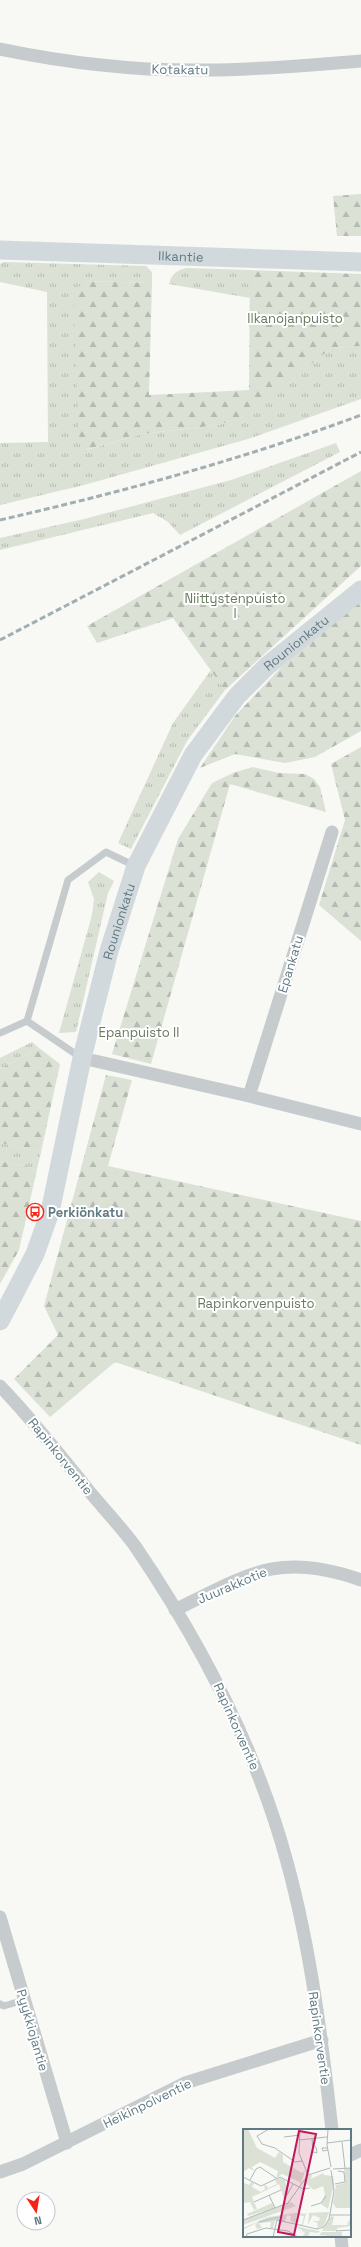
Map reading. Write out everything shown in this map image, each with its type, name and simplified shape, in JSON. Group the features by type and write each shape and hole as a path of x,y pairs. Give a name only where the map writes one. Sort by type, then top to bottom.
{"main road":[{"name":"Ilkantie","path":"0,250 361,262"},
{"name":"Rounionkatu","path":"0,1321 35,1254 50,1212 82,1058 109,951 136,866 193,755 237,696 267,666 361,590"}],"street":[{"name":"Kotakatu","path":"0,49 86,64 158,69 260,69 361,61"},
{"name":"Epankatu","path":"249,1096 332,832"},
{"path":"82,1058 249,1096 361,1124"},
{"name":"Rapinkorventie","path":"0,1386 35,1423 134,1544 224,1693 263,1787 287,1860 301,1916 322,2040 332,2129"},
{"name":"Juurakkotie","path":"175,1610 228,1584 272,1568 292,1566 320,1568 361,1580"},
{"name":"Pyykkiojantie","path":"0,1917 66,2143"},
{"name":"Heikinpolventie","path":"0,2172 23,2164 185,2083 322,2040"},
{"path":"351,2155 361,2150"},
{"path":"341,2237 342,2247"}],"lane":[{"path":"0,1033 27,1021 68,880 106,852 136,866"},
{"path":"27,1021 82,1058"},
{"path":"0,2004 4,2006 24,2000"}],"green space":[{"path":"361,194 361,236 337,236 333,196"},
{"path":"3,262 146,266 152,272 152,283 85,281 86,450 142,434 218,425 248,415 331,348 361,346 361,399 248,439 84,485 0,505 0,443 48,442 47,292 0,282 0,264"},
{"path":"187,268 250,270 250,298 169,284 175,273"},
{"name":"Ilkanojanpuisto","path":"250,270 361,274 361,346 331,348 249,415 218,425 142,434 85,450 79,436 73,292 85,281 152,283 149,395 249,390"},
{"path":"336,443 340,452 180,535 168,522 153,513 0,550 0,538 84,519 231,480"},
{"name":"Niittystenpuisto I","path":"361,471 361,566 225,690 173,618 97,643 87,626"},
{"path":"361,600 361,731 315,757 285,763 235,754 200,768 235,716 309,638"},
{"path":"211,670 225,690 187,741 131,849 118,843 173,723"},
{"path":"361,747 361,941 319,905 345,820 331,764"},
{"name":"Epanpuisto II","path":"253,767 279,773 305,774 314,779 320,787 326,812 230,784 151,1064 112,1054 178,839 212,783 233,773"},
{"path":"99,872 114,881 108,893 76,1032 59,1033 92,915 94,899 88,882"},
{"path":"32,1042 39,1048 0,1069 0,1058"},
{"path":"39,1048 60,1064 41,1152 0,1143 0,1069"},
{"name":"Rapinkorvenpuisto","path":"106,1075 132,1080 108,1166 361,1221 361,1445 115,1362 50,1417 14,1379 58,1335 44,1306"},
{"path":"0,1143 41,1152 37,1169 0,1161"},
{"path":"0,1161 37,1169 19,1250 0,1284"}],"railway":[{"path":"0,520 182,474 272,446 361,415"},
{"path":"0,640 361,452"}],"place":[{"name":"Perkiönkatu","path":"35,1212"}]}
